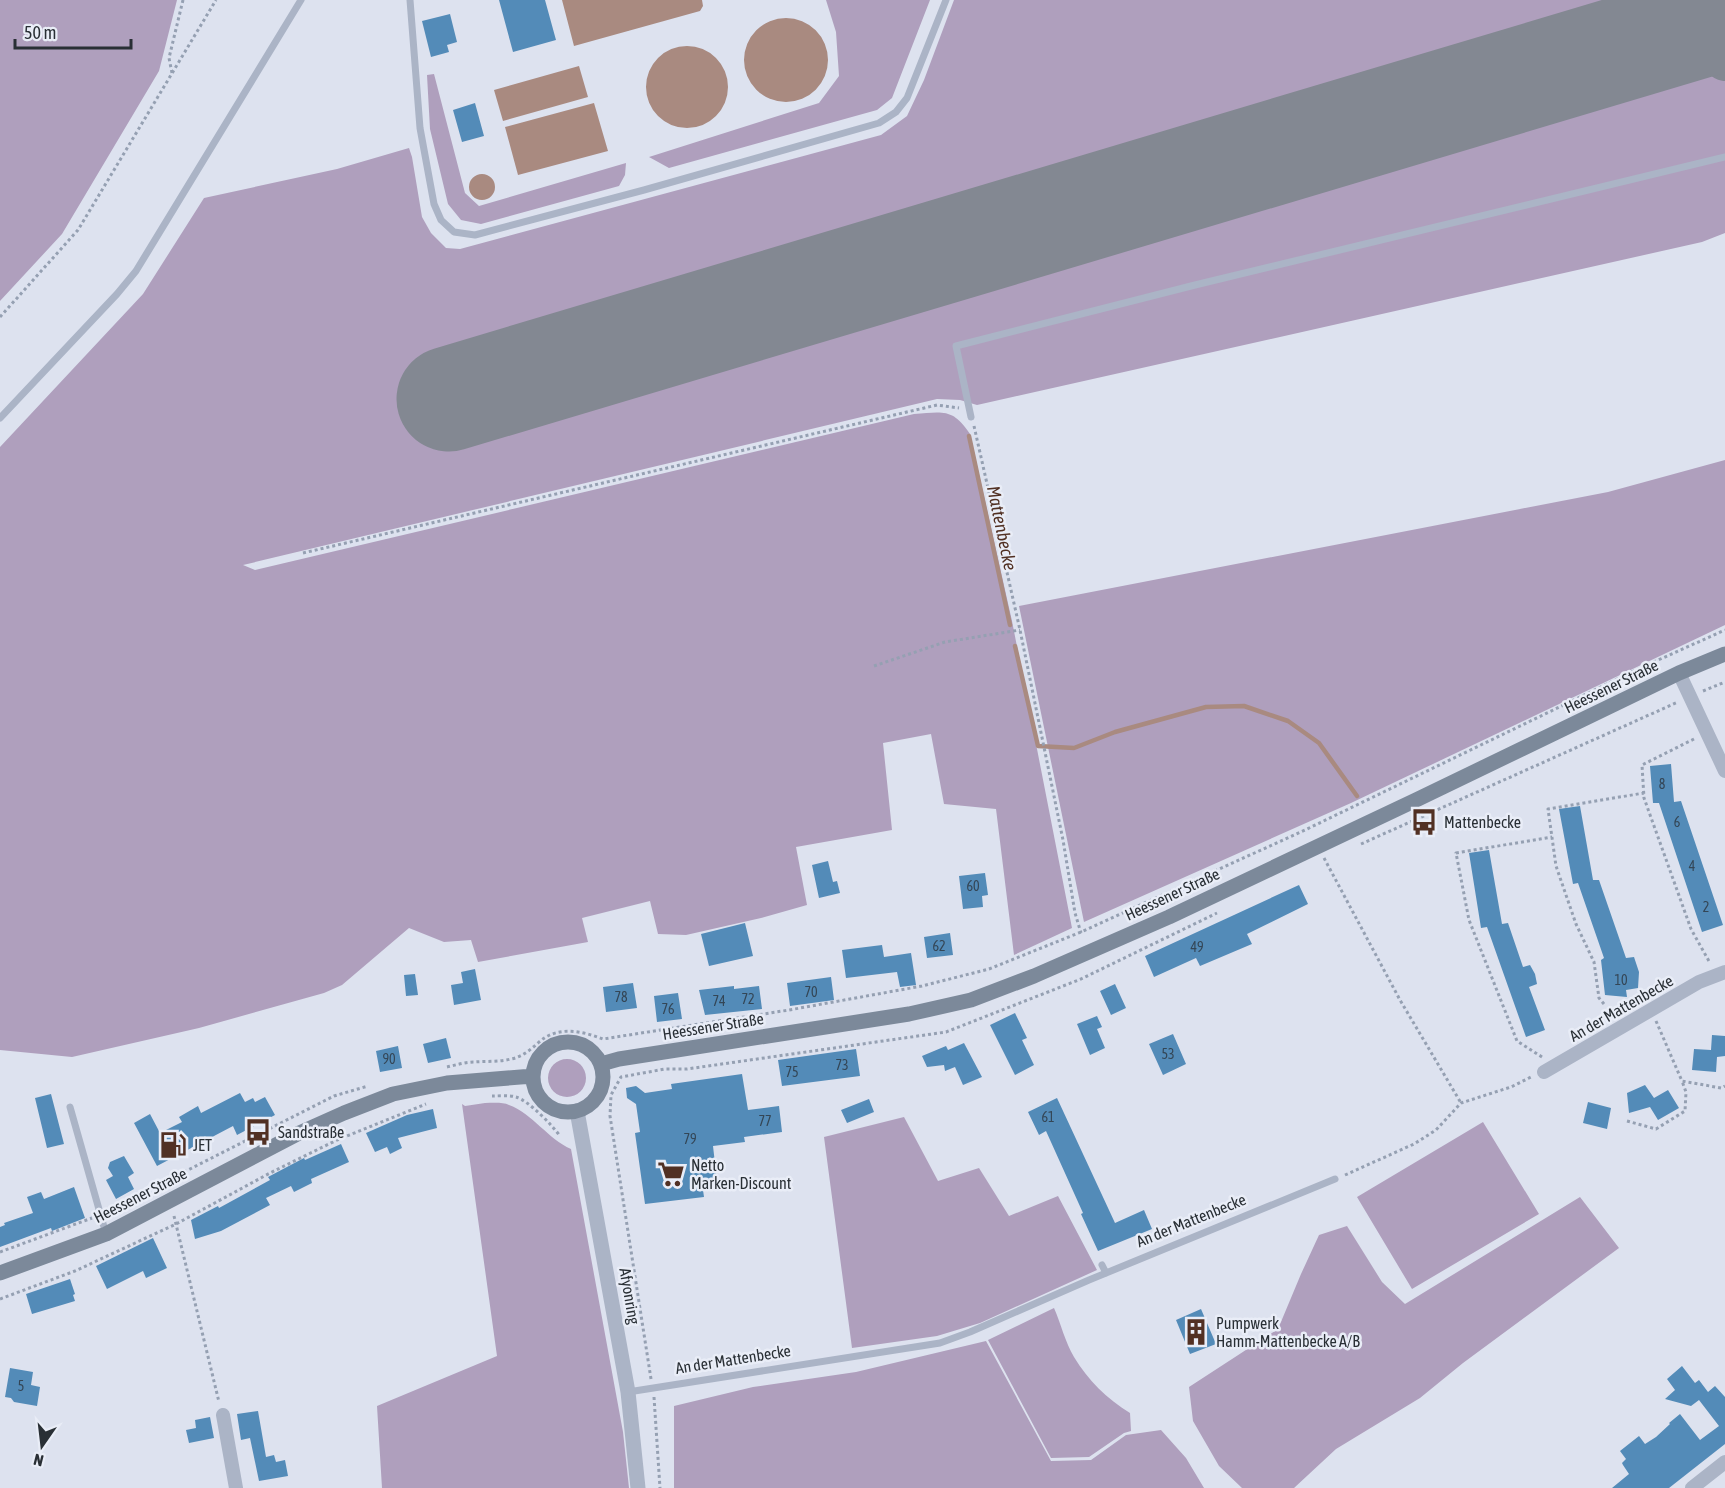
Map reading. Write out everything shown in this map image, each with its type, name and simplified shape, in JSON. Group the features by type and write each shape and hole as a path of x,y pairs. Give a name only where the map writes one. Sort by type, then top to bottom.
{"main road":[{"name":"Heessener Straße","path":"601,1064 619,1059 930,1010 971,1000 1034,976 1169,917 1679,673 1725,654"},
{"path":"562,1042 574,1042 585,1046 601,1064 602,1088 588,1106 577,1111 555,1110 538,1096 533,1076 535,1064 551,1046 562,1042"},
{"name":"Heessener Straße","path":"0,1273 106,1234 297,1134 393,1094 447,1083 533,1076"}],"street":[{"path":"1679,673 1725,771"},
{"name":"An der Mattenbecke","path":"1550,1069 1699,982 1721,973"},
{"name":"Afyonring","path":"577,1111 628,1392 638,1488"},
{"path":"222,1415 236,1488"},
{"path":"1692,1488 1725,1462"}],"lane":[{"path":"0,418 136,271 301,0"},
{"path":"410,0 420,128 434,204 441,220 454,232 475,235 879,123 896,112 907,99 946,0"},
{"path":"971,417 956,346 1195,285 1725,157"},
{"path":"70,1107 106,1234"},
{"name":"An der Mattenbecke","path":"628,1392 940,1343 1335,1179"},
{"path":"1102,1265 1106,1273"}],"path":[{"path":"172,75 170,58 183,0"},
{"path":"0,317 78,230 216,0"},
{"path":"303,554 937,405 958,407 971,417 1020,630 1063,840 1075,913 1088,952"},
{"path":"874,666 945,642 1020,630"},
{"path":"441,1068 471,1062 512,1059 530,1051 538,1042 556,1032 586,1033 603,1039 789,1010 922,986 989,969 1081,933 1305,830 1636,670 1725,630"},
{"path":"1707,732 1642,765 1644,793 1691,929 1721,973"},
{"path":"1604,1004 1599,998 1594,962 1576,924 1556,866 1548,809 1644,793"},
{"path":"1335,1179 1414,1144 1436,1130 1461,1103 1511,1087 1550,1069 1517,1041 1469,920 1456,853 1552,837"},
{"path":"1318,846 1400,1000 1461,1103"},
{"path":"1627,1122 1656,1129 1684,1111 1686,1092 1651,1011"},
{"path":"621,1077 609,1102 610,1116 653,1388 660,1488"},
{"path":"1682,1081 1721,1088 1725,1086"},
{"path":"0,1252 100,1215 334,1096 378,1083"},
{"path":"489,1096 515,1096 523,1100 549,1121 560,1136"},
{"path":"0,1299 75,1271 176,1224 270,1173 338,1140 433,1101"},
{"path":"171,1202 222,1415"}],"shaded area":[{"path":"0,0 177,0 159,71 62,234 0,301"},
{"path":"562,0 702,0 703,6 700,11 574,46"},
{"path":"826,0 930,0 892,98 877,110 669,168 649,157 819,103 839,76 836,32"},
{"path":"954,0 1725,0 1725,233 1702,242 977,405 960,400 937,399 243,565 255,570 914,414 940,413 952,416 970,434 1012,621 1072,928 1014,955 996,809 944,804 931,734 883,743 892,830 796,847 807,905 686,935 658,934 650,901 582,918 588,942 478,962 471,940 444,942 409,928 342,985 324,993 199,1028 72,1057 0,1050 0,447 143,294 204,198 337,169 409,148 422,217 431,233 446,248 460,249 881,135 907,116 924,80"},
{"path":"786,18 809,25 821,37 828,60 821,83 809,95 786,102 763,95 751,83 744,60 751,37 763,25"},
{"path":"687,46 703,49 716,58 725,71 728,87 725,103 716,116 703,125 687,128 671,125 658,116 649,103 646,87 649,71 658,58 671,49"},
{"path":"579,66 588,97 503,121 494,90"},
{"path":"434,74 465,193 479,206 626,163 625,175 619,186 481,224 461,220 448,204 430,129 427,75"},
{"path":"594,103 608,151 518,175 505,127"},
{"path":"482,174 491,178 495,187 491,196 482,200 473,196 469,187 473,178"},
{"path":"1725,460 1725,625 1351,803 1084,922 1019,606 1608,492"},
{"path":"567,1059 581,1064 586,1078 581,1092 567,1097 553,1092 548,1078 553,1064"},
{"path":"504,1103 518,1109 571,1149 623,1432 629,1488 382,1488 377,1406 497,1356 462,1104 465,1106"},
{"path":"904,1117 938,1181 979,1168 1009,1216 1058,1196 1097,1270 980,1323 937,1336 852,1348 824,1137"},
{"path":"1483,1122 1539,1214 1412,1289 1357,1197"},
{"path":"1580,1197 1619,1248 1463,1363 1420,1398 1336,1449 1294,1488 1242,1488 1219,1466 1193,1421 1189,1387 1278,1329 1319,1235 1347,1226 1382,1282 1405,1304"},
{"path":"1054,1308 1068,1345 1079,1365 1106,1395 1130,1413 1131,1431 1124,1433 1089,1457 1051,1458 988,1340"},
{"path":"986,1341 1051,1461 1091,1460 1126,1435 1161,1430 1186,1458 1204,1488 674,1488 674,1406 753,1387 856,1372"}],"building":[{"path":"499,0 545,0 556,40 513,52"},
{"path":"450,14 457,42 447,45 449,52 431,57 422,21"},
{"path":"475,103 484,136 462,142 453,110"},
{"path":"1671,764 1674,802 1681,801 1723,925 1702,932 1659,803 1653,803 1650,766"},
{"path":"1580,806 1593,880 1599,880 1626,958 1634,957 1639,972 1638,988 1626,990 1627,997 1605,995 1601,960 1604,958 1578,883 1573,884 1559,809"},
{"path":"1489,850 1502,924 1508,923 1523,967 1530,965 1537,984 1529,987 1545,1030 1526,1037 1487,927 1481,928 1469,853"},
{"path":"828,861 833,882 837,881 840,893 819,898 812,865"},
{"path":"985,873 988,895 982,896 983,907 963,909 959,876"},
{"path":"1299,885 1308,904 1247,934 1252,944 1200,966 1196,958 1154,977 1145,956"},
{"path":"745,923 753,956 709,966 701,934"},
{"path":"950,933 953,955 927,958 924,937"},
{"path":"882,945 884,957 911,953 916,985 900,987 897,972 846,978 842,950"},
{"path":"475,969 481,1000 454,1005 451,985 463,983 461,972"},
{"path":"415,974 418,995 406,996 404,975"},
{"path":"831,977 834,1000 790,1006 787,983"},
{"path":"633,983 637,1008 606,1012 603,987"},
{"path":"1115,984 1126,1008 1111,1015 1100,991"},
{"path":"734,986 734,989 759,986 762,1009 705,1015 699,990"},
{"path":"678,993 682,1019 657,1022 654,996"},
{"path":"1015,1013 1027,1038 1022,1040 1034,1065 1015,1075 990,1025"},
{"path":"1097,1016 1102,1027 1097,1029 1105,1048 1090,1055 1077,1024"},
{"path":"1173,1034 1186,1064 1163,1075 1149,1044"},
{"path":"1712,1035 1725,1036 1725,1056 1717,1057 1716,1072 1692,1070 1694,1049 1711,1050"},
{"path":"446,1038 451,1058 428,1063 423,1044"},
{"path":"964,1043 982,1077 963,1085 955,1067 945,1071 944,1065 927,1067 922,1056 946,1046 948,1050"},
{"path":"398,1046 402,1068 380,1072 376,1051"},
{"path":"856,1049 860,1076 782,1086 778,1060"},
{"path":"742,1074 748,1110 779,1106 782,1132 744,1137 745,1142 713,1146 717,1181 702,1183 704,1197 645,1204 635,1133 640,1132 636,1104 627,1098 626,1088 636,1086 645,1093 672,1089 671,1084"},
{"path":"1645,1085 1654,1098 1668,1090 1679,1108 1658,1120 1650,1107 1629,1113 1627,1093"},
{"path":"240,1093 245,1102 253,1098 255,1102 265,1097 275,1115 237,1135 233,1126 157,1166 134,1123 150,1114 160,1133 182,1122 179,1117 198,1106 201,1113"},
{"path":"51,1094 64,1144 47,1148 35,1098"},
{"path":"1057,1098 1115,1223 1144,1210 1152,1229 1098,1251 1046,1131 1039,1135 1028,1112"},
{"path":"869,1099 874,1112 847,1123 841,1110"},
{"path":"1588,1102 1611,1108 1607,1129 1583,1123"},
{"path":"433,1109 437,1128 398,1138 402,1148 390,1154 387,1147 375,1152 366,1133 407,1115"},
{"path":"341,1144 349,1162 311,1179 312,1183 294,1192 291,1186 266,1198 270,1205 221,1231 195,1239 191,1220 218,1206 219,1208 270,1180 268,1177 304,1158 305,1160"},
{"path":"124,1156 134,1173 128,1177 134,1189 116,1199 106,1180 113,1176 108,1168 110,1162"},
{"path":"74,1187 85,1218 0,1247 0,1227 5,1225 4,1223 33,1213 27,1197 41,1192 44,1199"},
{"path":"153,1238 167,1268 146,1278 143,1271 107,1289 96,1266"},
{"path":"70,1279 75,1301 32,1314 26,1294"},
{"name":"Pumpwerk Hamm-Mattenbecke A/B","path":"1201,1309 1216,1344 1190,1354 1176,1320"},
{"path":"1682,1366 1695,1383 1699,1380 1708,1392 1715,1386 1725,1397 1725,1444 1669,1488 1612,1488 1629,1474 1622,1463 1626,1459 1620,1451 1639,1436 1645,1444 1656,1437 1680,1414 1700,1440 1719,1426 1699,1400 1691,1406 1665,1399 1675,1390 1667,1379"},
{"path":"10,1368 33,1372 31,1385 40,1387 37,1406 14,1402 11,1398 5,1397"},
{"path":"258,1411 266,1457 274,1455 276,1462 285,1460 288,1476 259,1481 250,1438 241,1440 237,1414"},
{"path":"210,1417 214,1438 189,1443 186,1430 196,1428 195,1420"}],"waterway":[{"name":"Mattenbecke","path":"969,436 1010,625"},
{"name":"Mattenbecke","path":"1015,646 1038,746 1074,748 1115,732 1206,707 1244,706 1288,721 1319,743 1357,796"}],"taxiway":[{"path":"1715,21 1725,60"}],"runway":[{"path":"449,399 1725,18"}],"place":[{"name":"Mattenbecke","path":"1424,822"},
{"name":"Sandstraße","path":"258,1132"},
{"name":"JET","path":"173,1145"},
{"name":"Netto Marken-Discount","path":"671,1174"},
{"name":"Pumpwerk Hamm-Mattenbecke A/B","path":"1196,1332"}]}
